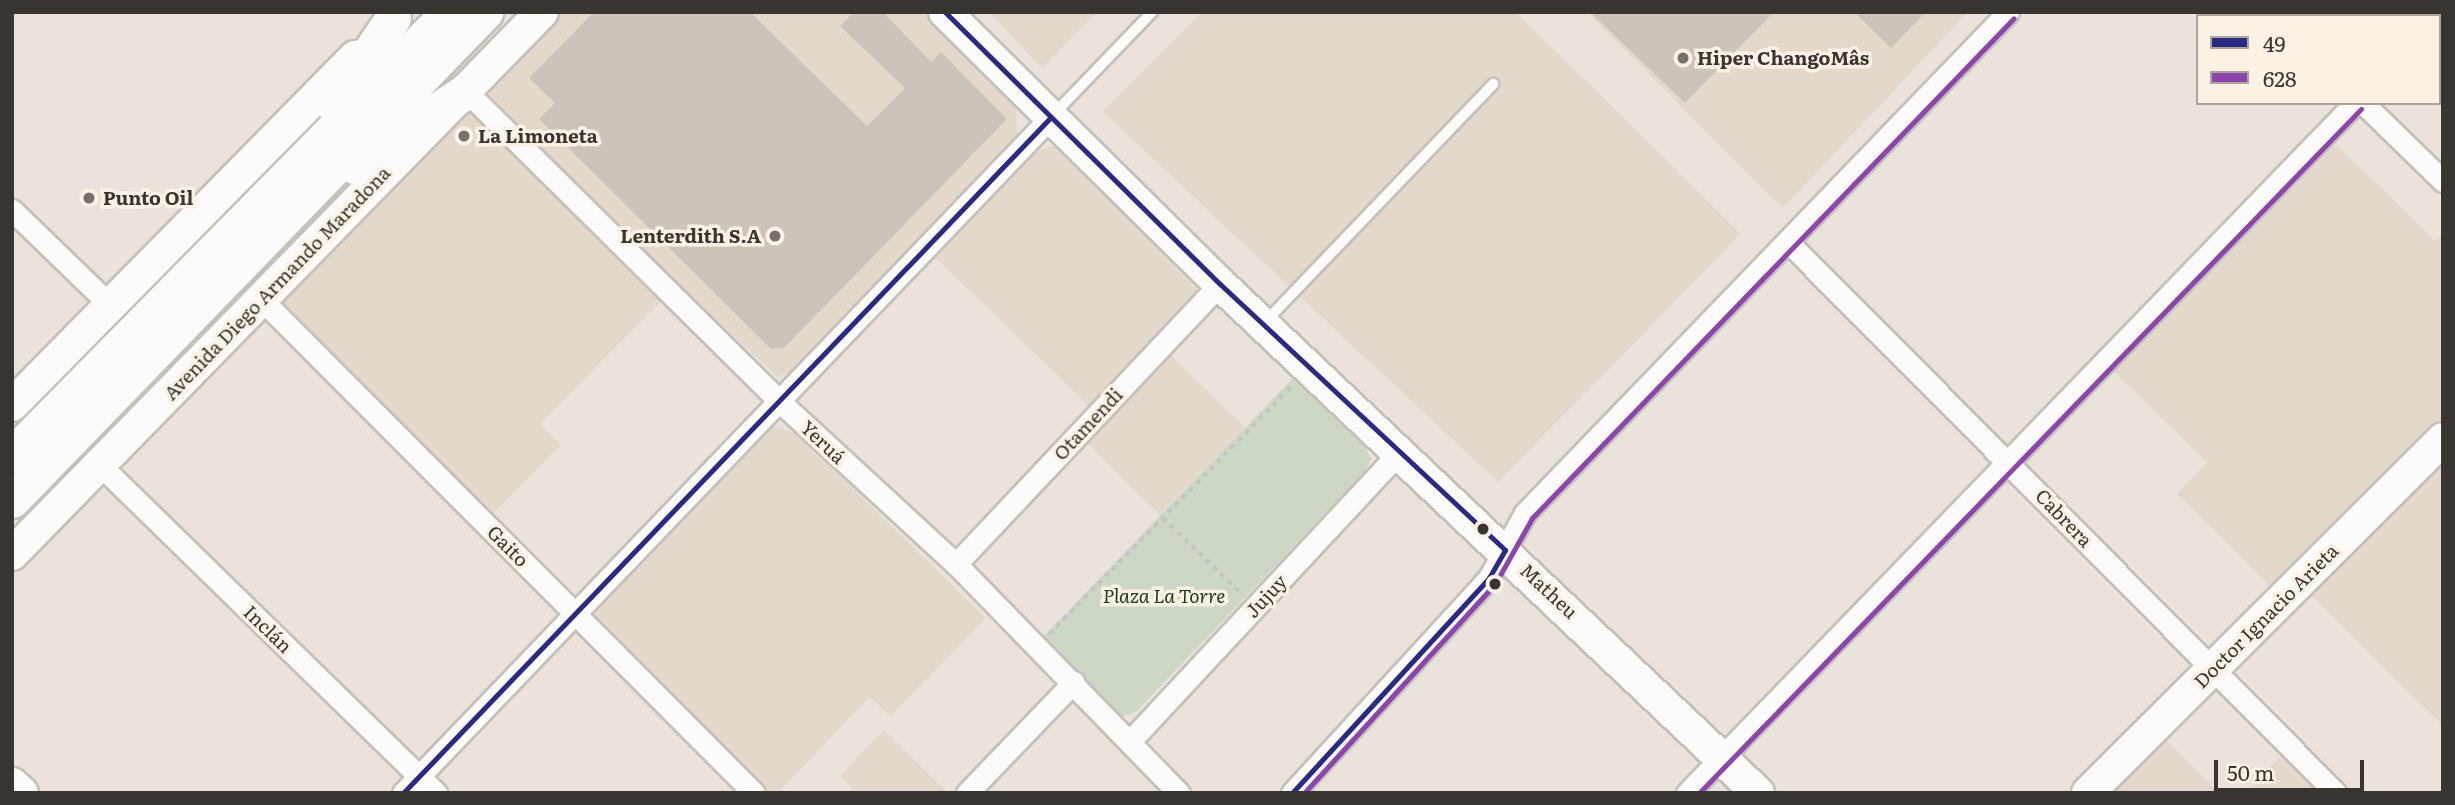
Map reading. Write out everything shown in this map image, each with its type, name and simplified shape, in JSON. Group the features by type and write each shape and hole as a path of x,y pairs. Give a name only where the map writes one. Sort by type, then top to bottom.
{"main road":[{"path":"12,455 449,12"},
{"path":"12,500 288,211 485,12"},
{"path":"285,176 393,14"},
{"path":"288,211 466,91"}],"street":[{"name":"Avenida Diego Armando Maradona","path":"12,554 542,12"},
{"name":"Matheu","path":"945,12 1220,284 1505,550 1758,793"},
{"path":"1292,793 1489,578 1525,513 1790,244 2008,12"},
{"path":"12,405 393,14"},
{"name":"Yeruá","path":"466,91 778,400 956,564 1132,739 1180,793"},
{"path":"1687,793 2353,105"},
{"path":"2365,105 2443,181"},
{"path":"403,793 1051,117"},
{"path":"12,210 110,304"},
{"name":"Cabrera","path":"1790,244 2010,462 2336,793"},
{"name":"Otamendi","path":"956,564 1220,284"},
{"name":"Gaito","path":"261,299 754,793"},
{"name":"Doctor Ignacio Arieta","path":"2088,793 2443,439"},
{"name":"Jujuy","path":"1132,739 1400,452"},
{"name":"Inclán","path":"100,465 436,793"},
{"path":"967,793 1074,682"},
{"path":"12,784 22,793"}],"lane":[{"path":"1051,117 1152,12"},
{"path":"1263,324 1493,84"}],"path":[{"path":"1043,640 1297,381"},
{"path":"1163,518 1245,597"}],"shaded area":[{"name":"Lenterdith S.A","path":"562,12 922,12 1016,103 1017,137 789,373 777,377 494,109 488,92 496,78"},
{"path":"989,12 1097,12 1042,68"},
{"path":"1203,12 1516,12 1741,234 1498,482 1103,112"},
{"path":"1587,12 1968,12 1783,208"},
{"path":"463,113 471,113 661,301 540,424 561,445 490,517 284,312 282,302 285,291"},
{"path":"2336,144 2435,241 2443,234 2443,423 2277,592 2177,494 2207,463 2114,371"},
{"path":"1059,145 1199,292 1092,409 935,257 1033,152"},
{"path":"1171,355 1245,428 1160,515 1086,442"},
{"path":"772,426 796,433 986,618 890,717 870,697 777,793 768,793 599,627 595,611"},
{"path":"2434,463 2443,471 2443,726 2307,591"},
{"path":"884,730 948,793 856,793 840,776"},
{"path":"2164,738 2219,793 2110,793"},
{"path":"2285,752 2324,793 2245,793"}],"green space":[{"name":"Plaza La Torre","path":"1294,377 1365,447 1371,459 1365,472 1136,712 1120,716 1041,639"}],"building":[{"name":"Lenterdith S.A","path":"594,12 750,12 867,126 905,88 840,26 854,12 883,12 931,62 941,52 1007,119 785,347 771,349 539,119 555,103 529,78"},
{"name":"Hiper ChangoMâs","path":"1590,12 1774,12 1685,103"},
{"name":"Hiper ChangoMâs","path":"1854,12 1926,12 1891,48"}],"transit line":[{"name":"49","path":"945,12 1220,284 1505,550 1489,578 1292,793"},
{"name":"628","path":"1304,793 1495,584 1532,518 2014,18"},
{"name":"628","path":"1699,793 2361,109"},
{"name":"49","path":"403,793 1051,117"}],"place":[{"name":"Hiper ChangoMâs","path":"1683,58"},
{"name":"La Limoneta","path":"464,136"},
{"name":"Punto Oil","path":"89,198"},
{"name":"Lenterdith S.A","path":"775,236"}]}
